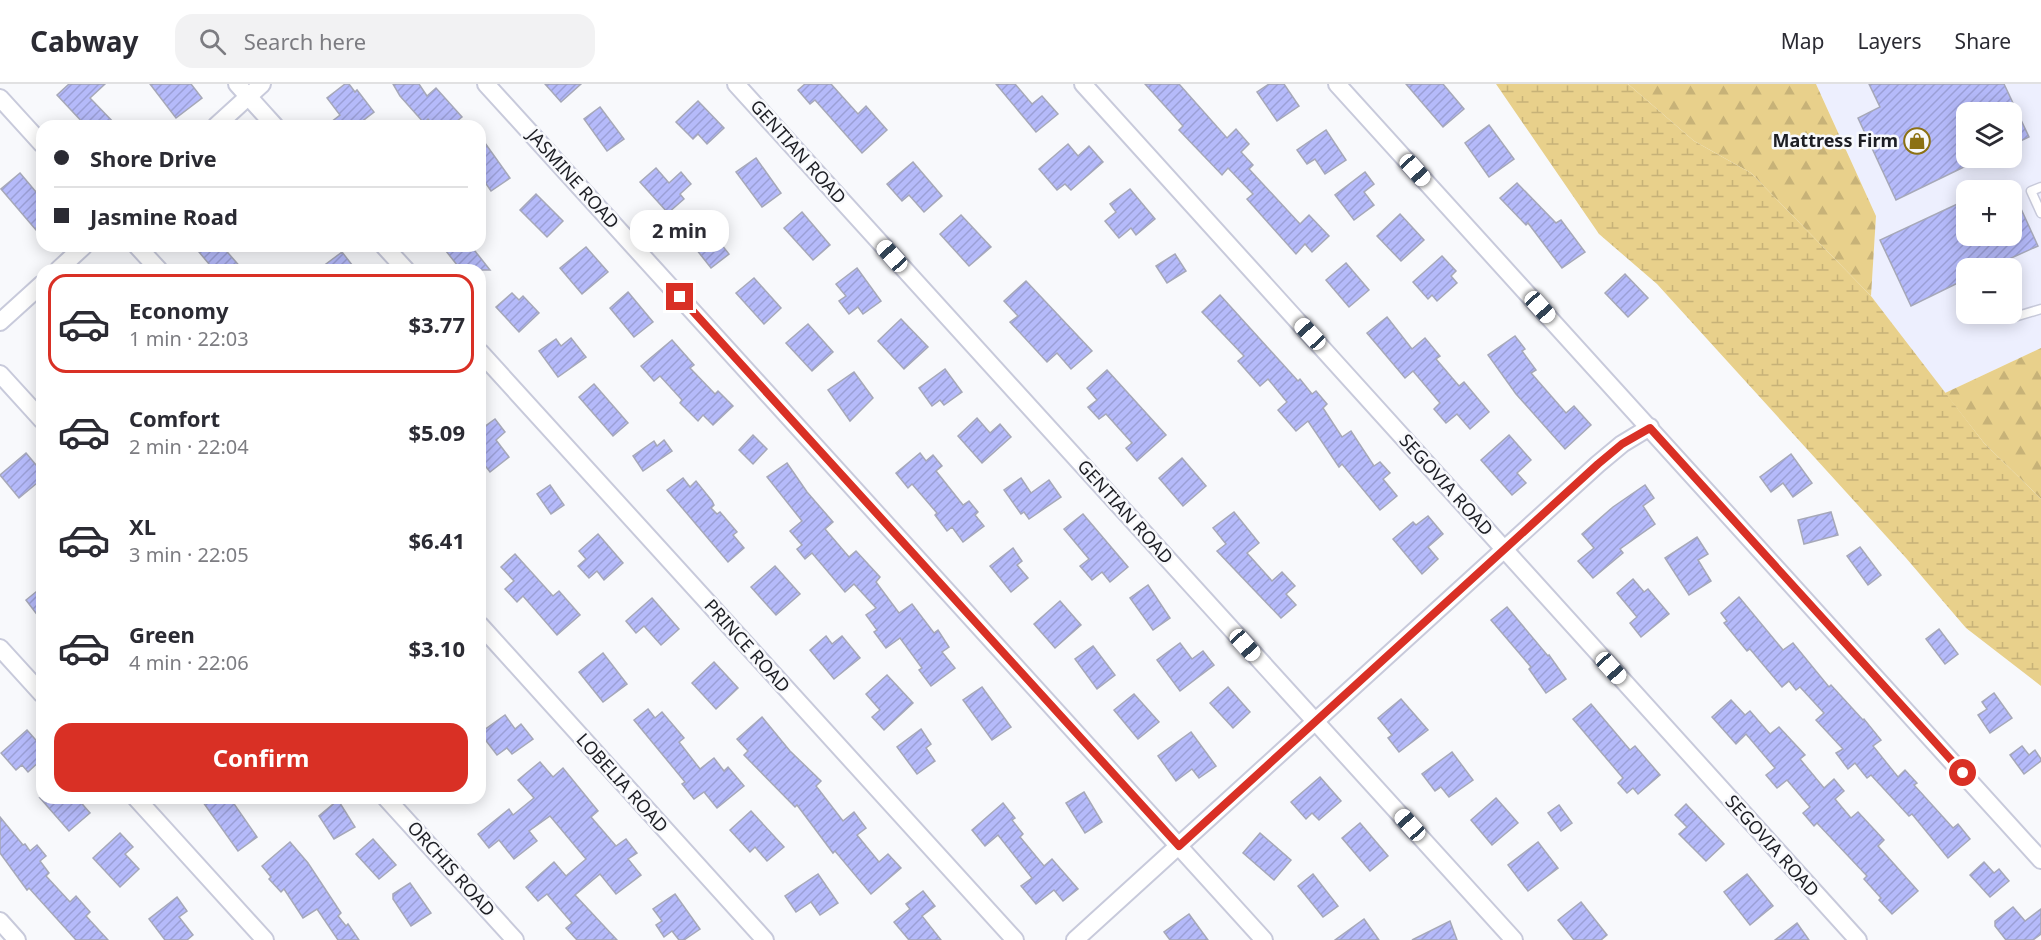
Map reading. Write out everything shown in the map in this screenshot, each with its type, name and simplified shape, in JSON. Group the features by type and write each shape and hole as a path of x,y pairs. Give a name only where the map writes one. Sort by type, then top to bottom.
{"street":[{"path":"220,120 243,90 262,84"},
{"name":"JASMINE ROAD","path":"486,84 1264,940"},
{"name":"GENTIAN ROAD","path":"735,84 1514,940"},
{"name":"SEGOVIA ROAD","path":"1083,84 1858,940"},
{"path":"1337,84 2041,860"},
{"path":"243,90 270,120"},
{"path":"0,98 36,137"},
{"path":"64,264 78,252"},
{"path":"142,252 153,264"},
{"path":"390,252 400,264"},
{"path":"0,322 36,289"},
{"name":"PRINCE ROAD","path":"486,359 1014,940"},
{"path":"0,374 36,413"},
{"path":"1075,940 1598,464 1622,444 1650,428"},
{"name":"LOBELIA ROAD","path":"486,632 765,940"},
{"path":"0,648 36,687"},
{"path":"141,804 265,940"},
{"name":"ORCHIS ROAD","path":"391,804 516,940"},
{"path":"0,921 17,940"}],"lane":[{"path":"2041,187 2031,191 2041,213"},
{"path":"2022,315 2041,309"}],"shaded area":[{"path":"1816,84 2041,84 2041,348 1945,393 1871,296 1876,216"}],"green space":[{"path":"1496,84 1628,84 1694,141 1751,173 1871,296 1984,443 2041,499 2041,686 1966,628 1906,558 1657,284 1599,234"},
{"path":"1628,84 1816,84 1876,216 1871,296 1751,173 1694,141"},
{"path":"2041,348 2041,499 1984,443 1945,393"}],"building":[{"path":"69,84 105,84 90,98 111,120 80,120 57,95"},
{"path":"150,84 191,84 202,98 176,118"},
{"path":"345,84 349,84 355,92 357,90 374,112 364,120 334,120 340,115 327,98"},
{"path":"393,84 419,84 427,96 436,88 462,117 458,120 421,120 400,96"},
{"path":"545,84 581,84 561,102"},
{"path":"805,84 831,84 858,114 866,106 887,130 862,153 815,100 810,104 798,90"},
{"path":"996,84 1015,84 1032,104 1042,96 1058,114 1036,132"},
{"path":"1145,84 1179,84 1227,138 1236,129 1249,144 1241,152 1253,165 1249,169 1300,224 1309,215 1329,236 1312,252 1305,244 1296,254 1247,199 1253,194 1228,168 1222,175 1179,130 1183,126"},
{"path":"1269,84 1284,84 1299,106 1277,121 1257,92"},
{"path":"1406,84 1443,84 1464,109 1443,127"},
{"name":"Mattress Firm","path":"1869,84 2004,84 2012,102 1956,102 1956,168 1962,168 1896,200 1858,118 1880,107"},
{"path":"698,101 724,128 707,144 698,134 693,139 676,122"},
{"path":"600,107 624,139 607,151 584,119"},
{"name":"Mattress Firm","path":"2022,122 2029,137 2022,140"},
{"path":"1489,125 1514,159 1489,177 1465,143"},
{"path":"1326,130 1346,160 1325,174 1315,159 1307,164 1297,150"},
{"path":"486,144 510,178 491,191 486,184"},
{"path":"1068,144 1078,156 1089,146 1103,162 1071,190 1065,184 1057,190 1039,169"},
{"path":"756,158 781,193 762,207 736,172"},
{"path":"913,162 942,196 924,212 909,195 902,201 887,184"},
{"path":"656,168 669,183 681,172 691,184 680,194 684,199 668,213 640,182"},
{"path":"1365,172 1374,184 1364,192 1374,205 1354,220 1335,195"},
{"path":"20,173 36,192 36,230 1,189"},
{"path":"1517,183 1556,223 1561,220 1585,252 1562,268 1528,223 1526,225 1500,198"},
{"path":"1130,189 1155,219 1136,235 1131,228 1119,238 1105,221 1116,212 1110,204"},
{"path":"536,194 563,221 547,237 520,210"},
{"path":"1956,205 1956,246 2022,246 2022,211 2038,246 2011,258 1956,258 1956,284 1911,306 1880,240"},
{"path":"802,212 830,245 813,260 784,228"},
{"path":"1400,214 1424,240 1401,261 1377,236"},
{"path":"961,215 991,247 969,266 940,234"},
{"path":"703,221 729,254 711,268 685,235"},
{"path":"586,247 608,272 582,294 560,268"},
{"path":"199,252 227,252 238,264 209,264"},
{"path":"342,252 351,264 326,264"},
{"path":"447,252 476,252 485,264 456,264"},
{"path":"1175,254 1186,271 1167,283 1156,266"},
{"path":"1442,256 1456,271 1451,276 1457,283 1437,301 1432,295 1428,299 1413,282"},
{"path":"1346,263 1369,290 1349,307 1326,280"},
{"path":"857,268 881,301 863,314 858,307 849,314 839,301 846,296 836,284"},
{"path":"1625,274 1648,298 1628,317 1605,293"},
{"path":"754,278 781,308 764,324 736,293"},
{"path":"1026,281 1092,351 1071,369 1057,353 1047,362 1010,322 1018,316 1004,301"},
{"path":"628,292 653,322 634,337 610,308"},
{"path":"512,293 519,300 523,296 539,313 519,332 496,307"},
{"path":"1220,295 1298,381 1300,379 1312,394 1316,391 1327,404 1323,408 1342,437 1351,431 1374,466 1380,462 1390,473 1383,479 1397,496 1380,510 1342,464 1339,467 1308,421 1296,431 1278,410 1287,402 1268,379 1260,386 1238,361 1244,356 1202,312"},
{"path":"1387,317 1412,349 1425,338 1440,356 1436,359 1459,386 1464,382 1489,412 1470,429 1457,414 1446,423 1434,409 1440,403 1413,371 1405,378 1367,333"},
{"path":"901,319 928,347 904,369 878,341"},
{"path":"808,324 833,352 812,371 786,343"},
{"path":"1515,336 1525,349 1522,351 1536,370 1531,373 1566,413 1574,406 1591,425 1565,449 1516,394 1488,355"},
{"path":"571,338 586,357 558,377 539,351 556,339 561,346"},
{"path":"672,340 694,365 690,368 715,394 718,391 733,406 713,425 703,415 698,421 680,403 682,400 660,376 654,381 641,366"},
{"path":"945,369 962,392 944,405 940,400 932,406 919,388"},
{"path":"1107,370 1166,435 1137,461 1126,448 1132,443 1106,414 1099,419 1088,407 1097,400 1087,388"},
{"path":"854,372 873,398 850,421 828,390"},
{"path":"594,384 628,423 613,436 579,397"},
{"path":"977,418 990,433 1000,424 1011,437 982,463 958,436"},
{"path":"495,419 505,432 496,440 509,457 490,472 486,467 486,426"},
{"path":"753,435 767,449 753,464 739,450"},
{"path":"1509,435 1531,460 1517,473 1526,483 1512,495 1481,460"},
{"path":"664,440 672,451 643,471 633,456 654,441 657,446"},
{"path":"26,453 36,465 36,484 19,498 0,475"},
{"path":"920,453 926,461 933,455 942,466 936,471 963,505 969,501 978,512 975,515 984,526 963,542 952,527 947,531 935,515 937,513 912,484 908,488 896,473"},
{"path":"1791,454 1812,483 1793,497 1783,483 1771,492 1760,477"},
{"path":"1182,458 1206,486 1183,506 1159,478"},
{"path":"787,463 807,492 833,522 825,529 849,557 856,551 880,577 876,582 899,613 912,604 934,633 938,630 949,647 942,652 955,668 931,686 919,670 922,668 900,638 886,648 874,632 877,630 866,615 876,608 854,584 845,592 812,553 805,559 797,549 802,545 790,531 802,521 767,477"},
{"path":"683,478 690,487 696,481 712,501 714,505 711,508 717,514 720,512 737,532 733,535 744,548 728,562 667,490"},
{"path":"1021,478 1031,493 1049,480 1061,497 1029,519 1024,512 1021,514 1004,490"},
{"path":"550,485 564,505 551,514 537,494"},
{"path":"1645,485 1654,498 1643,506 1655,524 1620,549 1623,553 1593,578 1578,561 1594,548 1582,534 1613,507"},
{"path":"1234,512 1259,543 1247,553 1272,581 1282,572 1295,586 1286,594 1296,605 1281,618 1217,551 1226,544 1213,528"},
{"path":"1831,512 1838,535 1804,544 1798,520"},
{"path":"1083,514 1128,567 1110,582 1102,572 1092,580 1080,566 1089,559 1064,529"},
{"path":"1428,516 1443,534 1428,547 1438,559 1422,574 1393,539 1413,522 1416,525"},
{"path":"598,534 623,563 604,580 597,571 589,578 578,566 586,559 579,551"},
{"path":"1697,537 1708,554 1698,560 1711,581 1689,595 1665,558"},
{"path":"1860,547 1881,575 1868,585 1847,556"},
{"path":"1013,548 1022,561 1017,565 1028,578 1011,592 990,566"},
{"path":"515,554 553,596 559,591 580,615 557,635 523,596 517,602 505,589 514,581 501,567"},
{"path":"775,566 800,594 776,615 751,587"},
{"path":"1633,579 1644,592 1648,589 1669,614 1641,637 1630,623 1637,617 1617,593"},
{"path":"1148,585 1170,618 1153,630 1130,598"},
{"path":"36,592 36,613 26,600"},
{"path":"1739,597 1783,650 1793,643 1829,687 1831,685 1864,719 1881,740 1873,746 1898,777 1905,770 1917,783 1914,785 1953,828 1958,824 1970,839 1948,858 1912,814 1909,816 1871,775 1867,778 1855,763 1848,769 1836,753 1843,749 1816,720 1824,713 1800,687 1796,690 1789,681 1782,687 1750,649 1747,651 1724,623 1727,621 1721,613"},
{"path":"652,598 679,629 661,645 644,626 636,633 626,621"},
{"path":"1060,601 1081,625 1055,648 1034,624"},
{"path":"1507,607 1549,655 1566,679 1546,693 1529,669 1531,667 1491,620"},
{"path":"1939,629 1958,654 1945,664 1926,639"},
{"path":"826,636 832,644 842,636 860,658 834,679 810,650"},
{"path":"1180,643 1192,659 1203,651 1214,665 1180,691 1157,660"},
{"path":"1093,646 1115,675 1097,689 1075,659"},
{"path":"603,653 627,684 603,702 579,672"},
{"path":"714,662 738,688 716,709 692,683"},
{"path":"887,675 913,703 884,730 872,717 880,710 866,694"},
{"path":"982,687 1011,727 992,740 963,700"},
{"path":"1228,687 1250,712 1233,728 1210,703"},
{"path":"1994,693 2012,718 1990,733 1978,715 1987,709 1982,702"},
{"path":"1134,694 1159,722 1138,739 1114,710"},
{"path":"1401,699 1428,730 1399,752 1388,738 1392,735 1378,718"},
{"path":"1731,700 1745,715 1750,711 1770,734 1779,727 1805,755 1800,759 1824,788 1834,779 1844,791 1835,799 1851,818 1858,812 1884,840 1878,846 1918,891 1892,914 1864,879 1867,876 1817,823 1814,826 1803,813 1810,807 1787,780 1777,788 1766,775 1775,768 1746,734 1736,744 1712,717"},
{"path":"1591,704 1630,750 1635,746 1660,775 1638,794 1633,788 1627,793 1618,783 1623,778 1573,719"},
{"path":"648,709 655,718 662,712 684,738 679,742 700,769 714,758 724,771 728,767 744,786 717,808 704,792 694,799 682,784 685,782 634,720"},
{"path":"505,715 515,729 521,724 533,739 512,754 507,748 497,755 486,741 486,729"},
{"path":"762,717 790,751 821,781 816,786 843,821 854,812 866,828 857,835 879,862 888,854 901,868 871,894 835,851 833,853 797,805 795,807 744,755 748,751 737,739"},
{"path":"921,729 931,744 926,748 935,761 917,774 897,747"},
{"path":"27,730 36,740 36,765 28,772 22,765 16,770 1,753"},
{"path":"1191,732 1216,766 1199,778 1192,769 1176,781 1158,756"},
{"path":"2022,746 2029,755 2035,750 2041,759 2024,774 2010,755"},
{"path":"1452,752 1473,780 1449,797 1441,787 1435,791 1422,774"},
{"path":"540,762 553,777 563,768 598,811 591,817 616,846 626,839 637,853 628,859 641,875 616,894 600,874 575,895 617,940 577,940 566,928 572,923 547,894 538,901 526,887 554,862 566,876 586,859 550,816 529,831 537,841 514,859 499,840 489,848 478,834 509,809 513,815 534,798 518,780"},
{"path":"1320,777 1341,801 1319,820 1312,813 1306,819 1291,802"},
{"path":"1084,792 1102,822 1085,833 1066,803"},
{"path":"1496,798 1518,823 1492,845 1471,820"},
{"path":"1003,803 1015,818 1012,820 1023,834 1020,837 1044,866 1052,859 1078,889 1063,901 1054,890 1036,904 1021,886 1032,878 998,835 985,846 972,830"},
{"path":"45,804 82,804 90,813 69,831"},
{"path":"204,804 234,804 257,837 238,851"},
{"path":"333,804 341,804 355,827 334,839 319,816"},
{"path":"1686,804 1724,844 1706,861 1679,834 1687,827 1675,815"},
{"path":"1559,805 1572,823 1561,831 1548,813"},
{"path":"751,811 784,847 767,861 755,847 750,852 730,830"},
{"path":"0,817 30,851 37,845 46,856 40,861 49,873 46,876 70,902 76,896 90,912 86,916 108,940 76,940 29,888 27,890 0,853"},
{"path":"1360,823 1388,856 1370,871 1342,838"},
{"path":"120,833 133,847 125,854 139,869 120,887 93,858"},
{"path":"1260,833 1291,860 1274,880 1243,853"},
{"path":"373,839 396,865 379,879 356,854"},
{"path":"290,842 308,863 341,913 338,916 346,926 348,924 359,940 338,940 317,909 303,918 284,889 281,892 269,879 271,877 262,866"},
{"path":"1538,842 1558,868 1528,891 1508,865"},
{"path":"1984,862 1994,873 1999,869 2009,881 1990,897 1970,875"},
{"path":"818,874 838,903 820,915 811,902 796,912 785,896"},
{"path":"1313,874 1338,906 1323,917 1298,886"},
{"path":"1747,874 1773,906 1750,925 1724,892"},
{"path":"410,883 431,913 411,926 393,899 393,894"},
{"path":"923,891 935,906 922,916 941,940 909,940 894,922 910,909 906,904"},
{"path":"675,894 700,929 684,940 679,940 672,931 664,937 656,925 662,921 653,909"},
{"path":"177,897 187,911 179,917 193,935 187,940 165,940 149,919"},
{"path":"1581,902 1607,935 1601,940 1574,940 1558,920"},
{"path":"2013,907 2025,921 2041,909 2041,934 2033,940 2006,940 1995,926 1995,921"},
{"path":"1189,914 1208,940 1170,940 1164,932"},
{"path":"1364,919 1379,940 1335,940"},
{"path":"1450,921 1457,940 1412,940"},
{"path":"1797,923 1809,940 1775,940"}],"place":[{"name":"Mattress Firm","path":"1917,141"}],"route":[{"path":"680,297 1179,846 1598,464 1632,437 1650,428 1963,773"}]}
